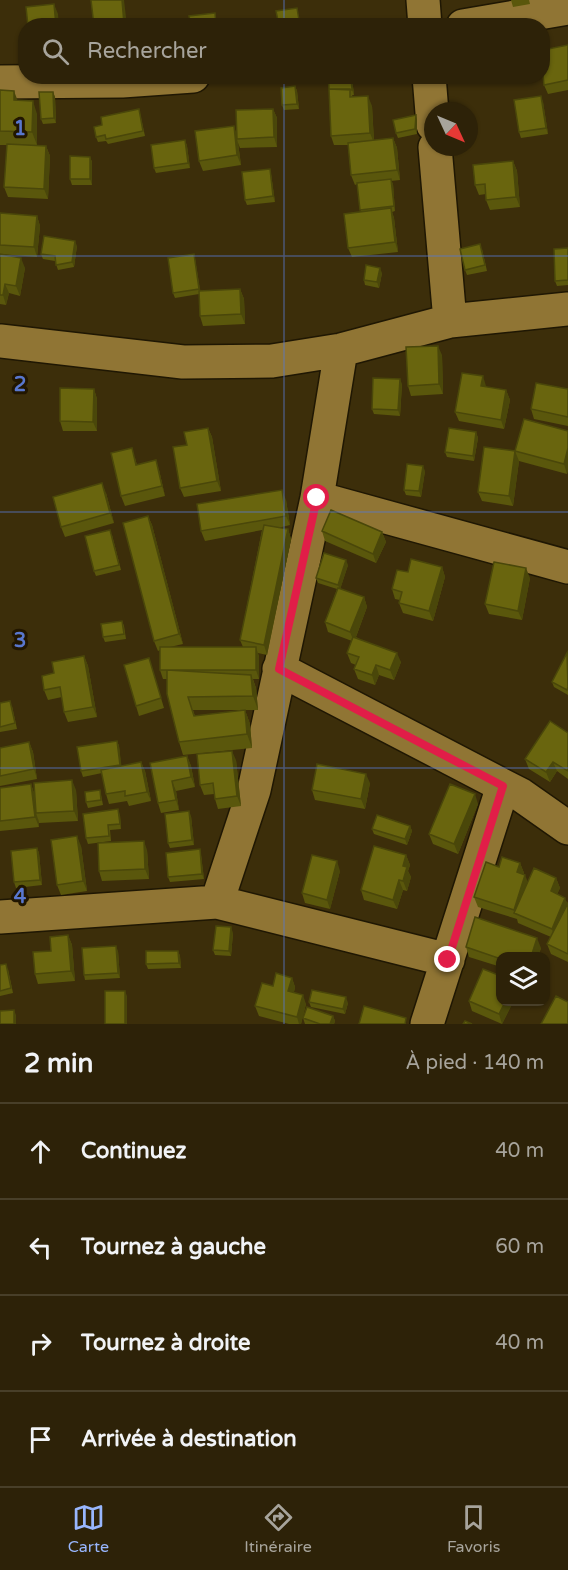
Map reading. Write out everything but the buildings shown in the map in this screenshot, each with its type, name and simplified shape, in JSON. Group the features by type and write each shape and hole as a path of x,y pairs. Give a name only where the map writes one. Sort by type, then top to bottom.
{"street":[{"path":"423,0 424,18"},
{"path":"510,18 568,8"},
{"path":"0,82 18,82"},
{"path":"430,84 431,102"},
{"path":"436,156 450,321"},
{"path":"0,341 183,362 272,361 341,350 450,321 568,309"},
{"path":"217,902 254,790 317,498 341,350"},
{"path":"317,498 568,567"},
{"path":"279,669 521,795 568,828"},
{"path":"428,1024 503,786"},
{"path":"0,917 217,902 448,960"}],"route":[{"path":"317,498 279,669 503,786 448,960"}]}
